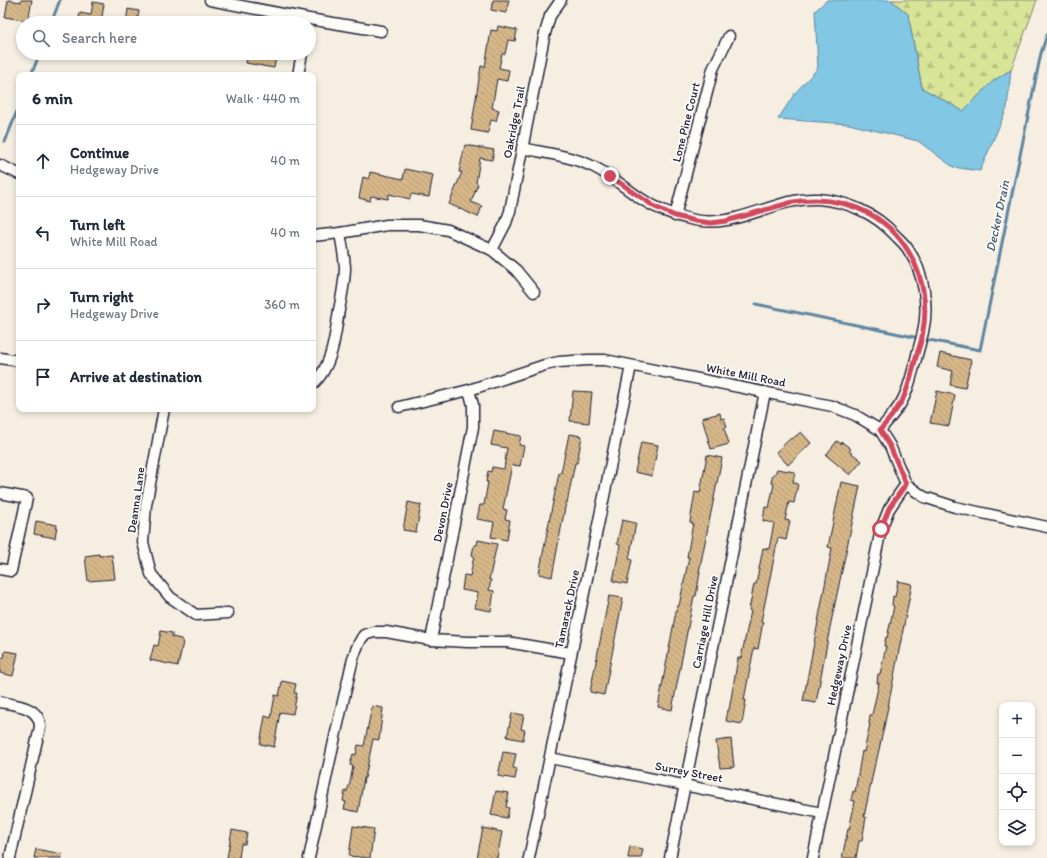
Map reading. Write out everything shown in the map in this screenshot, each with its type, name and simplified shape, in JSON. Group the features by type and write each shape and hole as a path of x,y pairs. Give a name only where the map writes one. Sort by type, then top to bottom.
{"street":[{"path":"210,0 285,16"},
{"name":"Oakridge Trail","path":"492,250 506,223 510,211 544,37 550,16 562,0"},
{"path":"316,22 381,31"},
{"name":"Lone Pine Court","path":"675,216 713,68 729,36"},
{"path":"299,72 301,60"},
{"path":"522,148 587,164 610,176 655,207 675,216 696,221 718,222 793,202 817,199 832,200 863,210 877,218 888,227 909,251 916,264 923,286 925,300 923,331 905,395 892,416 880,430"},
{"path":"0,166 16,173"},
{"path":"316,236 387,225 418,225 448,230 492,250 516,270 534,292"},
{"path":"316,381 330,356 344,282 343,252 340,233"},
{"path":"0,358 16,361"},
{"name":"White Mill Road","path":"399,407 469,390 533,368 560,362 605,360 832,406 855,415 880,430 890,446 906,484"},
{"name":"Tamarack Drive","path":"529,858 631,366"},
{"name":"Devon Drive","path":"431,640 473,427 473,405 469,390"},
{"name":"Carriage Hill Drive","path":"670,858 765,392"},
{"name":"Deanna Lane","path":"163,412 146,505 143,542 151,574 170,597 196,614 228,613"},
{"path":"906,484 917,493 933,501 1047,527"},
{"name":"Hedgeway Drive","path":"813,858 881,529 889,508 906,484"},
{"path":"0,493 27,498 11,571 0,568"},
{"path":"309,858 353,662 359,643 364,635 374,632 386,632 431,640 507,642 571,653"},
{"path":"0,702 25,708 36,714 40,721 40,727 10,858"},
{"name":"Surrey Street","path":"550,758 822,813"}],"green space":[{"path":"891,0 1037,0 1011,70 993,81 963,111 922,88 908,14"}],"water":[{"path":"827,0 891,0 908,14 922,88 963,111 993,81 1011,70 1007,108 980,171 953,167 918,141 849,124 778,119 795,93 818,68 815,11"}],"building":[{"path":"8,0 21,2 21,0 32,0 29,16 16,16 16,19 5,17"},
{"path":"493,0 509,0 506,13 491,10"},
{"path":"93,2 104,4 102,16 79,16 80,13 91,15"},
{"path":"128,9 139,11 138,16 127,16"},
{"path":"498,26 517,30 515,41 508,40 505,54 502,54 499,68 509,70 507,81 497,79 492,108 499,110 496,121 491,120 488,133 471,130 481,66 485,67 491,30 497,31"},
{"path":"247,60 276,60 274,68 246,63"},
{"path":"465,145 494,150 492,160 480,158 476,183 478,184 471,202 482,206 478,217 449,204 462,172 459,172"},
{"path":"405,169 433,175 429,197 411,194 410,199 389,194 388,199 371,196 370,201 359,198 363,177 369,179 370,172 403,179"},
{"path":"940,353 971,360 965,388 950,385 953,371 937,367"},
{"path":"573,391 592,392 589,423 570,421"},
{"path":"937,391 955,395 949,426 930,423"},
{"path":"720,413 721,419 724,418 727,427 724,428 729,444 711,449 702,418"},
{"path":"494,431 521,436 519,445 524,446 520,466 512,465 503,509 507,510 505,519 510,520 507,540 491,537 494,522 477,519 480,505 484,505 488,482 486,482 488,471 491,472 492,467 504,469 507,448 491,445"},
{"path":"801,432 811,443 788,465 776,452 791,438 792,439"},
{"path":"569,434 582,436 577,463 575,463 567,503 566,502 552,577 539,574 559,473 561,473"},
{"path":"837,441 841,444 842,442 851,449 849,451 862,461 850,475 826,455"},
{"path":"641,442 658,445 652,476 635,472"},
{"path":"707,455 722,458 699,572 696,596 694,596 672,710 658,707 677,606 679,606 689,557 687,557 693,523 690,522 695,492 700,493"},
{"path":"777,469 795,472 793,482 798,484 794,503 789,502 785,520 790,521 786,540 778,538 761,622 763,622 758,649 754,648 744,700 746,700 742,724 726,721 738,658 741,658 751,611 749,610 754,584 756,584 763,548 769,549 774,523 763,521 765,507 769,508 774,484 771,483 773,474 775,474"},
{"path":"841,482 860,486 830,627 816,703 803,701 832,548 828,547"},
{"path":"408,502 421,505 416,532 403,530"},
{"path":"622,520 636,523 629,559 632,560 627,584 613,581 620,545 617,544"},
{"path":"36,521 57,525 55,538 34,534"},
{"path":"478,540 497,544 489,580 491,580 489,590 494,591 491,611 475,608 478,593 462,590 464,575 470,576 474,556 472,555 474,545 477,545"},
{"path":"99,554 99,556 112,555 115,579 88,581 85,556"},
{"path":"898,581 912,584 884,727 864,817 866,817 862,841 859,841 856,858 842,858 855,801 851,800 853,791 855,792 862,751 864,752 870,724 870,715 872,715 879,683 877,683 878,674 880,674 886,646 884,646 894,606 892,605 893,596 895,597"},
{"path":"609,596 623,598 604,695 590,692"},
{"path":"161,631 172,633 172,637 181,639 183,642 178,666 150,660 154,645 158,646"},
{"path":"5,651 18,653 13,676 0,673 0,657 4,658"},
{"path":"282,681 296,684 294,693 297,693 293,714 280,712 274,747 260,744 265,716 271,718 275,695 279,696"},
{"path":"372,706 383,708 379,740 373,739 358,812 344,809 346,802 343,801 345,791 347,791 350,783 353,766 350,765 353,754 356,755 358,745 364,746"},
{"path":"512,713 524,715 521,729 525,730 523,740 507,737"},
{"path":"731,739 734,767 720,768 716,741"},
{"path":"503,752 516,754 513,768 517,769 515,779 498,776"},
{"path":"496,791 509,793 506,807 509,808 507,818 491,815"},
{"path":"353,826 374,829 370,858 349,856"},
{"path":"483,828 502,832 497,858 477,858"},
{"path":"232,830 247,833 245,844 241,844 239,858 227,858"},
{"path":"630,846 643,849 641,858 628,858"},
{"path":"36,849 62,854 61,858 34,858"}],"waterway":[{"path":"54,16 60,0"},
{"name":"Decker Drain","path":"929,340 980,350 1041,53 1047,35"},
{"path":"32,72 37,60"},
{"path":"5,142 16,114"},
{"name":"Decker Drain","path":"756,304 914,337"}],"route":[{"path":"610,176 655,207 675,216 711,223 726,221 793,202 817,199 832,200 863,210 877,218 904,244 916,264 923,286 925,318 923,331 905,395 892,416 880,430 890,446 906,484 889,508 881,529"}]}
